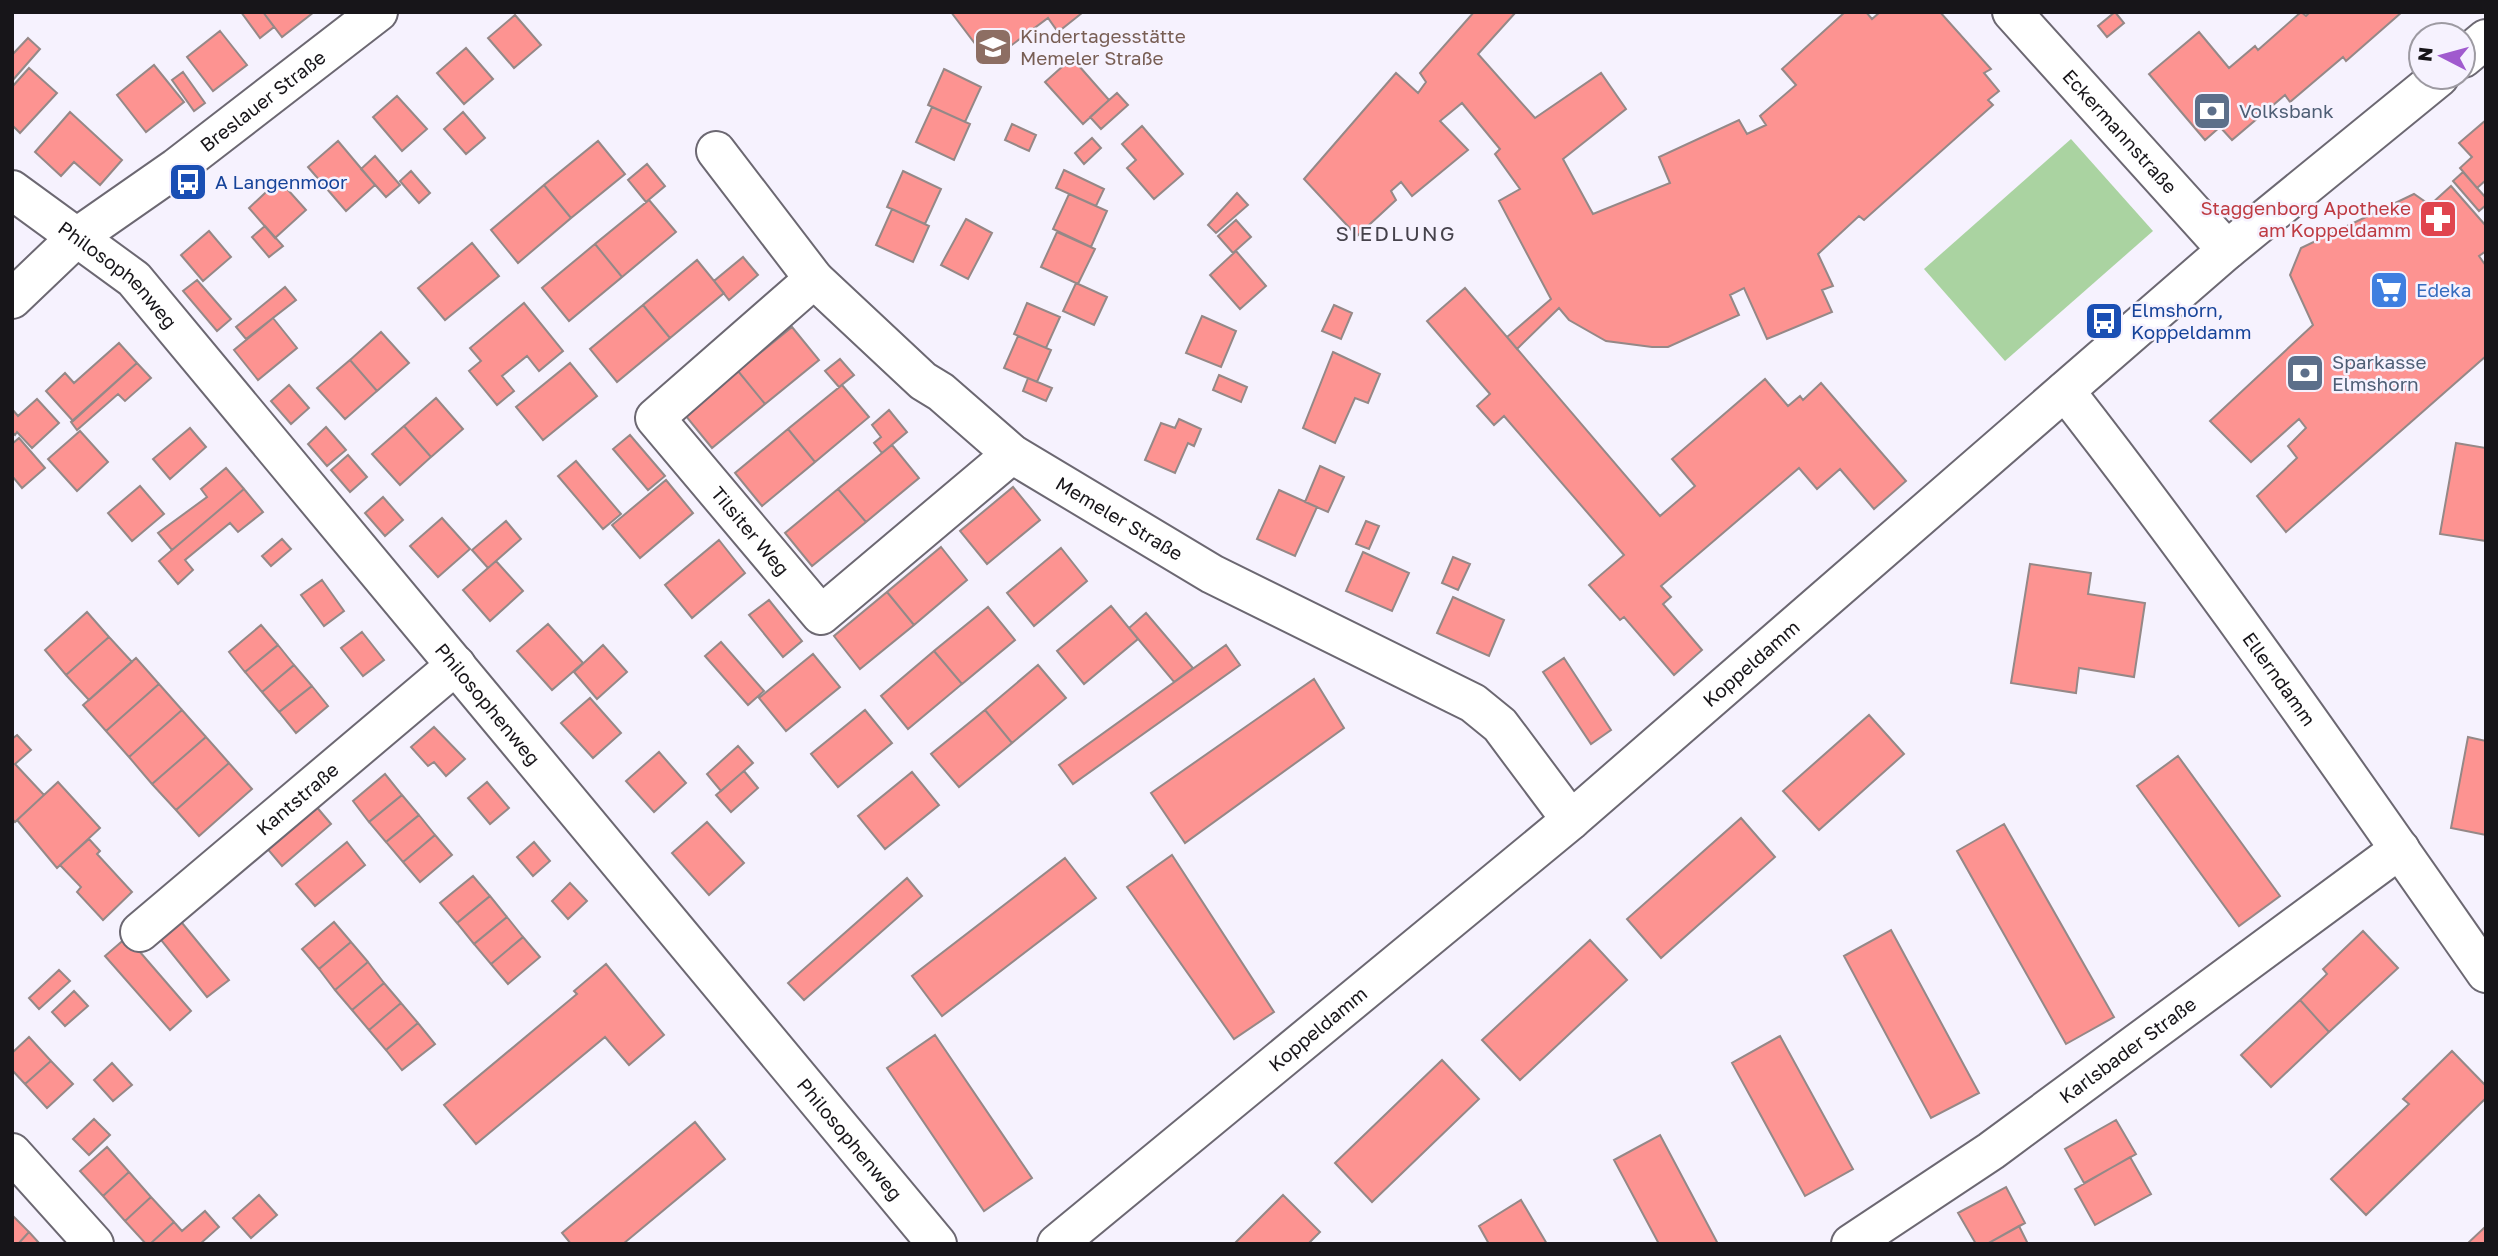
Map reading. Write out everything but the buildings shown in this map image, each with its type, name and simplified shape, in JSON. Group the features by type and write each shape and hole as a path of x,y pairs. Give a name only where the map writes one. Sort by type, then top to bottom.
{"street":[{"name":"Breslauer Straße","path":"12,299 77,237 176,167 377,12"},
{"name":"Eckermannstraße","path":"2012,12 2227,250"},
{"name":"Koppeldamm","path":"1057,1244 1571,820 2227,250 2422,91"},
{"name":"Memeler Straße","path":"716,151 814,279 923,381 941,392 1012,454 1212,574 1473,703 1500,725 1571,820"},
{"name":"Philosophenweg","path":"12,190 134,279 937,1244"},
{"name":"Tilsiter Weg","path":"814,279 655,418 821,615 1012,454"},
{"name":"Ellerndamm","path":"2065,391 2121,463 2400,849 2486,973"},
{"name":"Kantstraße","path":"141,932 310,785 456,665"},
{"name":"Karlsbader Straße","path":"1851,1244 1991,1151 2400,849"},
{"path":"12,1153 94,1244"}],"green space":[{"path":"2071,139 2153,231 2005,361 1924,269"}],"place":[{"name":"Kindertagesstätte Memeler Straße","path":"993,47"},
{"name":"Volksbank","path":"2212,111"},
{"name":"A Langenmoor","path":"188,182"},
{"name":"Staggenborg Apotheke am Koppeldamm","path":"2438,219"},
{"name":"Edeka","path":"2389,290"},
{"name":"Elmshorn, Koppeldamm","path":"2104,321"},
{"name":"Sparkasse Elmshorn","path":"2305,373"}],"district":[{"name":"SIEDLUNG","path":"1396,234"}]}
